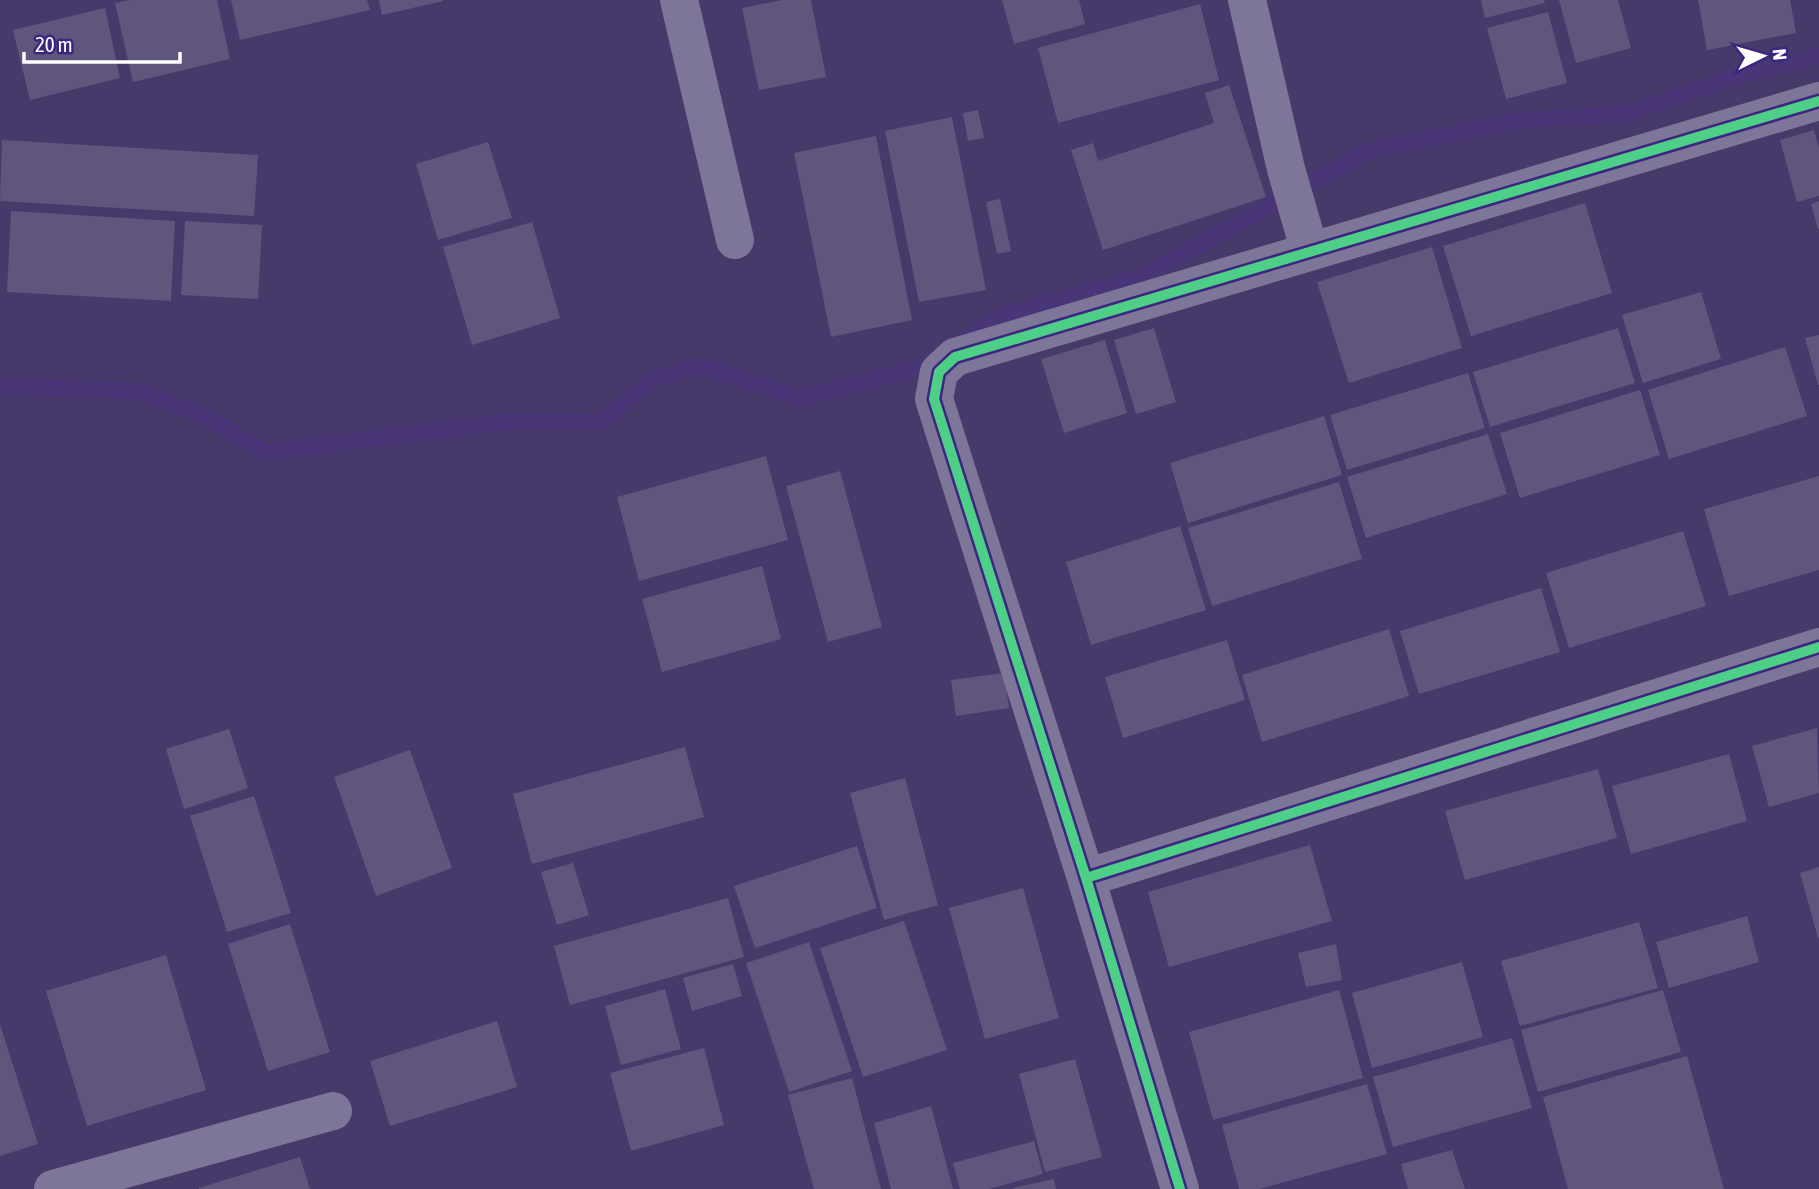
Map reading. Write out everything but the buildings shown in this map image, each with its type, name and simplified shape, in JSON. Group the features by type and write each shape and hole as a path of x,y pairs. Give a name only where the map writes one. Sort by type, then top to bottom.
{"street":[{"path":"679,0 735,240"},
{"path":"1247,0 1286,169 1306,241"},
{"path":"1180,1189 1086,878 934,399 939,372 955,357 1306,241 1819,101"},
{"path":"1086,878 1819,647"},
{"path":"53,1189 333,1111"}],"waterway":[{"path":"966,339 1005,314 1137,279 1370,150 1521,120 1626,114 1727,79 1819,56"},
{"path":"0,386 138,391 204,416 265,452 506,422 603,422 652,379 699,366 801,398 923,367 938,357"}],"cycle path":[{"path":"1180,1189 1086,878 934,399 939,372 955,357 1819,101"},
{"path":"1086,878 1819,647"}]}
